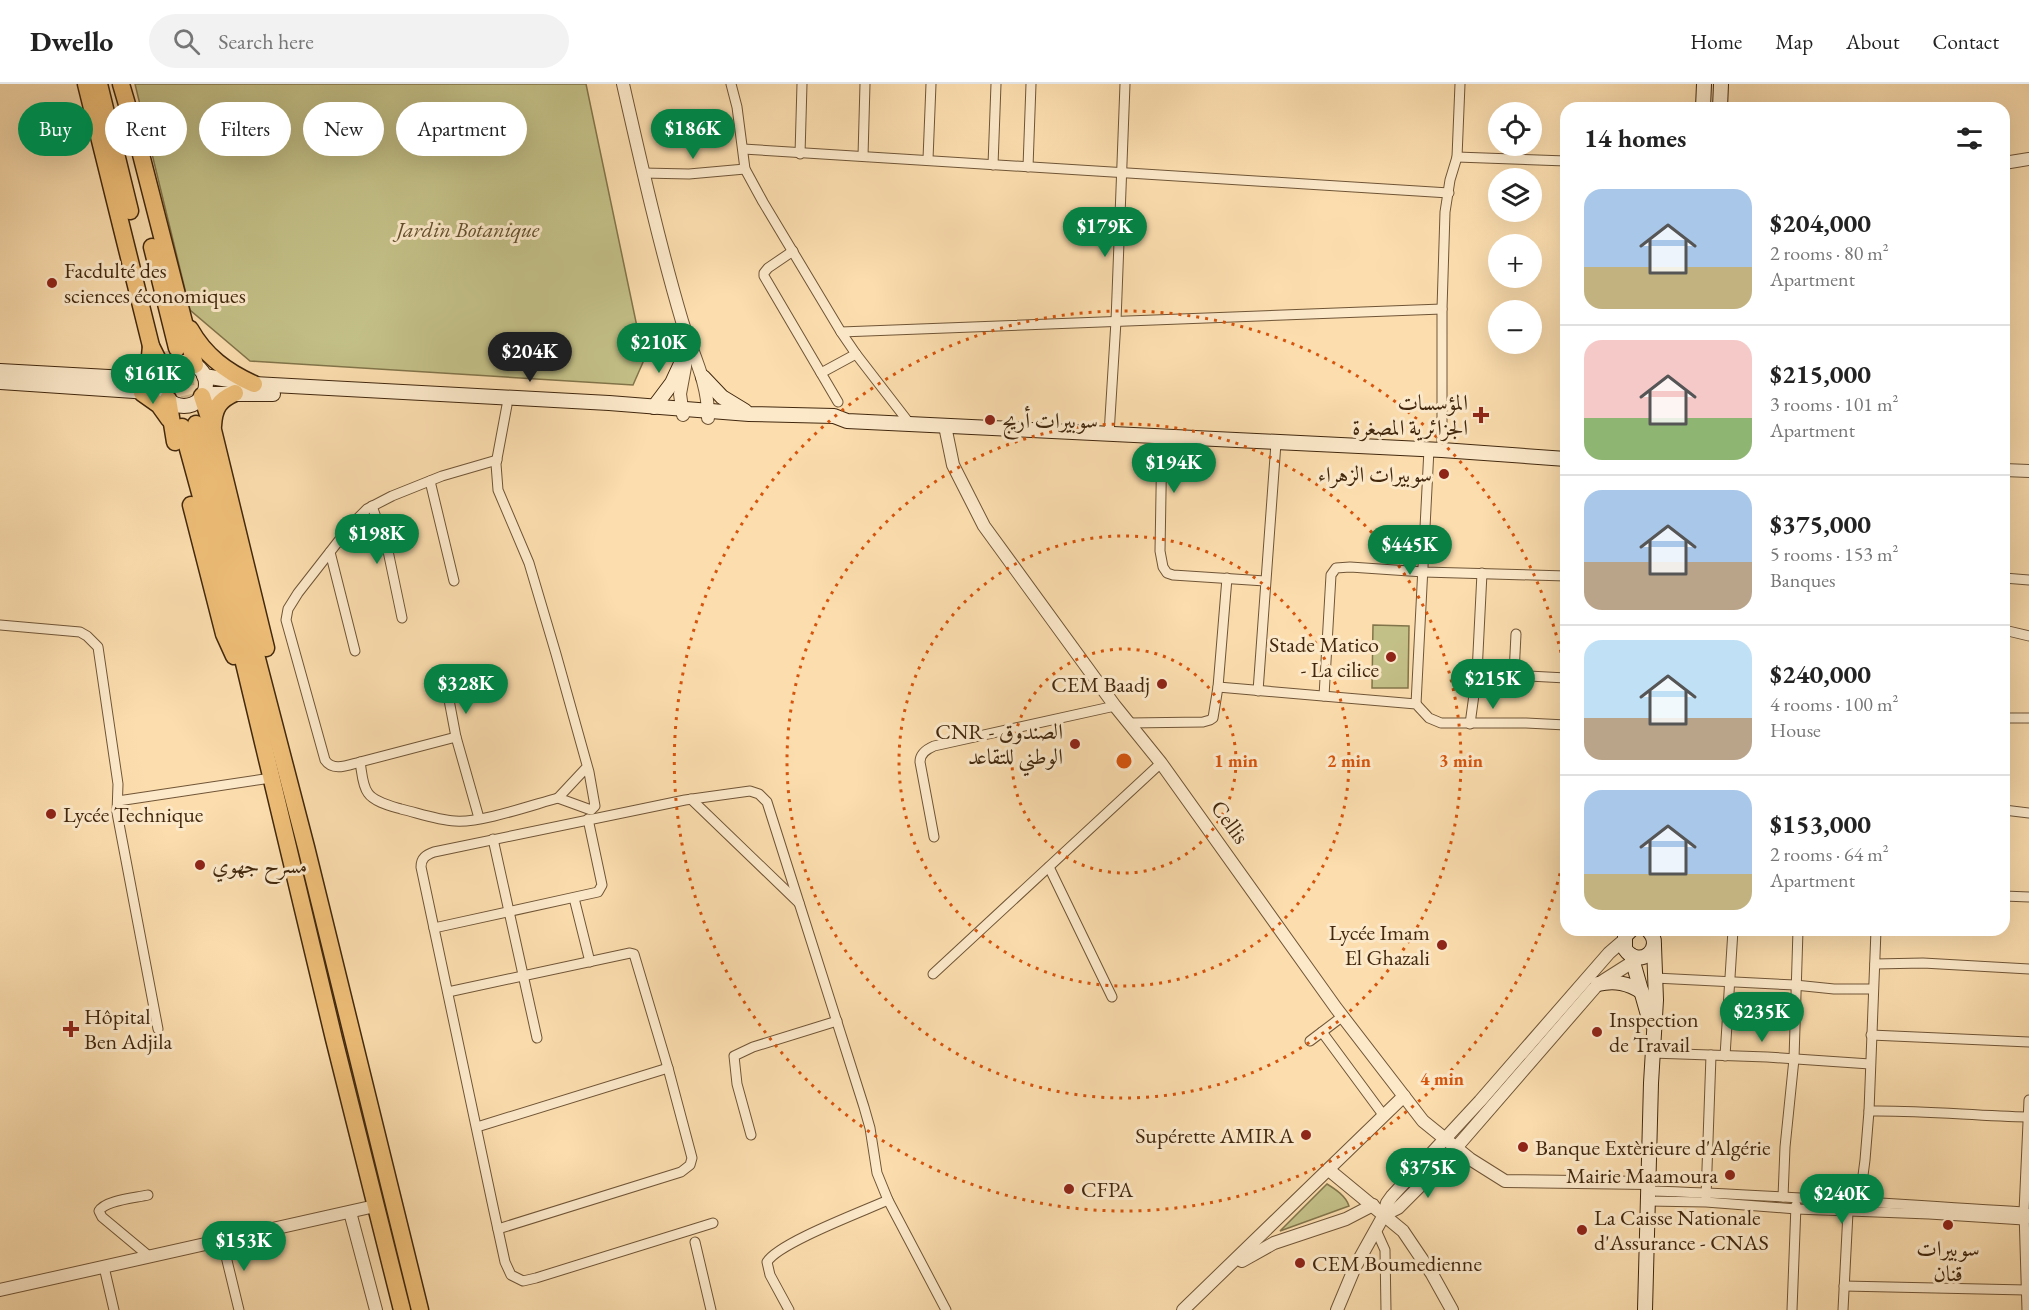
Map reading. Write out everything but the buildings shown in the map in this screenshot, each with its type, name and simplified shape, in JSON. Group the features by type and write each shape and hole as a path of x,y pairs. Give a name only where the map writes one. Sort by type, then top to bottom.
{"highway":[{"path":"87,84 164,349"},
{"path":"99,84 164,349"},
{"path":"113,84 164,349 165,387 183,425 272,717 420,1310"},
{"path":"121,84 181,314 200,371"},
{"path":"181,314 207,353 235,376 254,384"},
{"path":"164,349 148,366 141,386 183,425 227,592 402,1310"},
{"path":"213,430 214,414 219,404 222,399 235,393"},
{"path":"203,395 268,658 274,704 272,717"}],"main road":[{"path":"1703,102 1704,84"},
{"path":"1720,102 1721,84"},
{"path":"654,406 672,383 685,354"},
{"path":"200,371 206,385 203,395 186,406 173,403 165,387 173,365 190,363 200,371 254,384 654,406 683,412"},
{"path":"0,371 141,386"},
{"path":"703,377 722,397 749,414"},
{"path":"0,382 165,387"},
{"path":"203,395 235,393 683,412 834,424 846,421 1436,449 1560,459"},
{"path":"708,414 834,416 846,421"},
{"path":"1627,936 1625,948 1635,958 1654,1036"},
{"path":"1635,958 1649,954 1652,936"},
{"path":"1645,1310 1654,1036 1655,978 1652,936"},
{"path":"1598,984 1617,982 1635,987 1642,992"}],"street":[{"path":"623,84 643,173 682,321 703,377 708,414"},
{"path":"731,84 737,107 745,169 841,332 910,424"},
{"path":"800,154 802,84"},
{"path":"863,156 866,84"},
{"path":"928,159 931,84"},
{"path":"993,165 996,84"},
{"path":"1028,167 1031,84"},
{"path":"1109,434 1123,172 1125,84"},
{"path":"1416,704 1424,572 1436,449 1445,212 1456,157 1460,84"},
{"path":"743,149 1449,193"},
{"path":"2010,154 2029,151"},
{"path":"1456,157 1560,161"},
{"path":"2010,162 2029,159"},
{"path":"643,173 689,174 745,169"},
{"path":"793,251 768,268 764,276 838,402"},
{"path":"841,332 1442,309"},
{"path":"682,321 685,367 680,390 683,412"},
{"path":"821,373 856,354"},
{"path":"507,405 497,460 498,490 529,563 594,794 593,809 558,798"},
{"name":"Cellis","path":"945,426 953,465 984,526 1115,706 1161,763 1343,1016 1423,1121 1488,1172 1504,1181 1648,1191"},
{"path":"1162,436 1160,551 1163,567 1167,573 1180,577 1265,581"},
{"path":"1258,691 1276,442"},
{"path":"456,737 360,762 334,767 328,764 286,620 292,602 360,514 372,506 430,481 497,460"},
{"path":"2010,470 2029,471"},
{"path":"430,481 454,581"},
{"path":"372,506 387,551 402,618"},
{"path":"330,552 355,651"},
{"path":"1324,696 1333,571 1339,566 1424,572 1560,576"},
{"path":"1470,724 1477,673 1482,573"},
{"path":"1130,723 1210,720 1213,718 1218,687 1227,578"},
{"path":"2010,578 2029,580"},
{"path":"0,625 80,632 98,647 118,784 117,813 158,1029"},
{"path":"2010,631 2029,636"},
{"path":"1514,674 1516,634"},
{"path":"1477,673 1560,678"},
{"path":"1218,687 1416,704 1434,721 1441,723 1560,725"},
{"path":"449,700 456,737 479,818"},
{"path":"934,837 920,762 926,750 934,746 1115,706"},
{"path":"2010,718 2029,718"},
{"path":"360,762 368,794 374,799 397,808 436,818 465,821 558,798 587,768"},
{"path":"933,974 1161,763"},
{"path":"118,801 271,778"},
{"path":"713,1223 524,1281 515,1279 507,1270 421,867 422,860 427,854 691,799 750,791 764,797 801,905 870,1128 877,1173 888,1200 946,1310"},
{"path":"691,799 801,905"},
{"path":"2010,811 2029,813"},
{"path":"434,928 598,892 602,885 588,819"},
{"path":"493,839 537,1038"},
{"path":"1049,867 1112,997"},
{"path":"2010,896 2029,897"},
{"path":"574,898 590,962"},
{"path":"1337,1310 1355,1267 1392,1196 1625,936"},
{"path":"1725,1056 1733,936"},
{"path":"1783,1197 1785,1147 1794,1059 1798,936"},
{"path":"1858,1212 1869,1111 1876,936"},
{"path":"448,992 634,954 692,1158 688,1168 681,1172 498,1229"},
{"path":"1384,1215 1398,1208 1456,1147 1598,984 1635,958"},
{"path":"1875,964 1923,963 2029,969"},
{"path":"1655,978 1834,989 1873,989"},
{"path":"1310,1041 1343,1016"},
{"path":"751,1135 736,1084 734,1056 753,1047 837,1021"},
{"path":"1322,1032 1384,1116"},
{"path":"1871,1035 2029,1042"},
{"path":"1652,1053 1870,1064"},
{"path":"1706,1198 1711,1055"},
{"path":"477,1127 668,1068"},
{"path":"1183,1310 1404,1096"},
{"path":"2027,1310 2026,1216 2029,1100"},
{"path":"1869,1111 1896,1110 2028,1117"},
{"path":"1329,1170 1403,1231 1432,1274 1452,1310"},
{"path":"1648,1191 1796,1209 2026,1216"},
{"path":"148,1195 110,1203 102,1206 99,1211 102,1217 150,1257"},
{"path":"1706,1198 1796,1197 2026,1216"},
{"path":"1792,1310 1796,1197"},
{"path":"789,1310 770,1275 767,1262 770,1257 783,1247 888,1200"},
{"path":"0,1290 375,1206"},
{"path":"1216,1279 1274,1243 1346,1219 1373,1206"},
{"path":"350,1212 376,1310"},
{"path":"1843,1310 1848,1212"},
{"path":"1376,1230 1386,1250 1386,1310"},
{"path":"222,1240 238,1310"},
{"path":"694,1242 711,1310"},
{"path":"104,1267 114,1310"},
{"path":"1844,1286 2026,1290"}],"green space":[{"name":"Jardin Botanique","path":"135,84 586,84 644,360 633,385 250,361 190,310 153,156 187,156 187,102 139,102"},
{"name":"Stade Matico - La cilice","path":"1373,625 1409,626 1408,688 1372,688"},
{"path":"1327,1184 1343,1196 1349,1206 1280,1231"}],"tunnel":[{"path":"177,348 196,424"},
{"path":"163,352 182,427"}],"place":[{"name":"Facdulté des sciences économiques","path":"52,283"},
{"name":"المؤسسات الجزائرية المصغرة","path":"1481,415"},
{"name":"سوبيرات أريج","path":"990,420"},
{"name":"سوبيرات الزهراء","path":"1444,474"},
{"name":"Stade Matico - La cilice","path":"1391,657"},
{"name":"CEM Baadj","path":"1162,684"},
{"name":"CNR - الصندوق الوطني للتقاعد","path":"1075,744"},
{"name":"Lycée Technique","path":"51,814"},
{"name":"مسرح جهوي","path":"200,865"},
{"name":"Lycée Imam El Ghazali","path":"1442,945"},
{"name":"Hôpital Ben Adjila","path":"71,1029"},
{"name":"Inspection de Travail","path":"1597,1032"},
{"name":"Supérette AMIRA","path":"1306,1135"},
{"name":"Banque Extèrieure d'Algérie","path":"1523,1147"},
{"name":"Mairie Maamoura","path":"1730,1175"},
{"name":"CFPA","path":"1069,1189"},
{"name":"سوبيرات قنان","path":"1948,1225"},
{"name":"La Caisse Nationale d'Assurance - CNAS","path":"1582,1230"},
{"name":"CEM Boumedienne","path":"1300,1263"}]}
